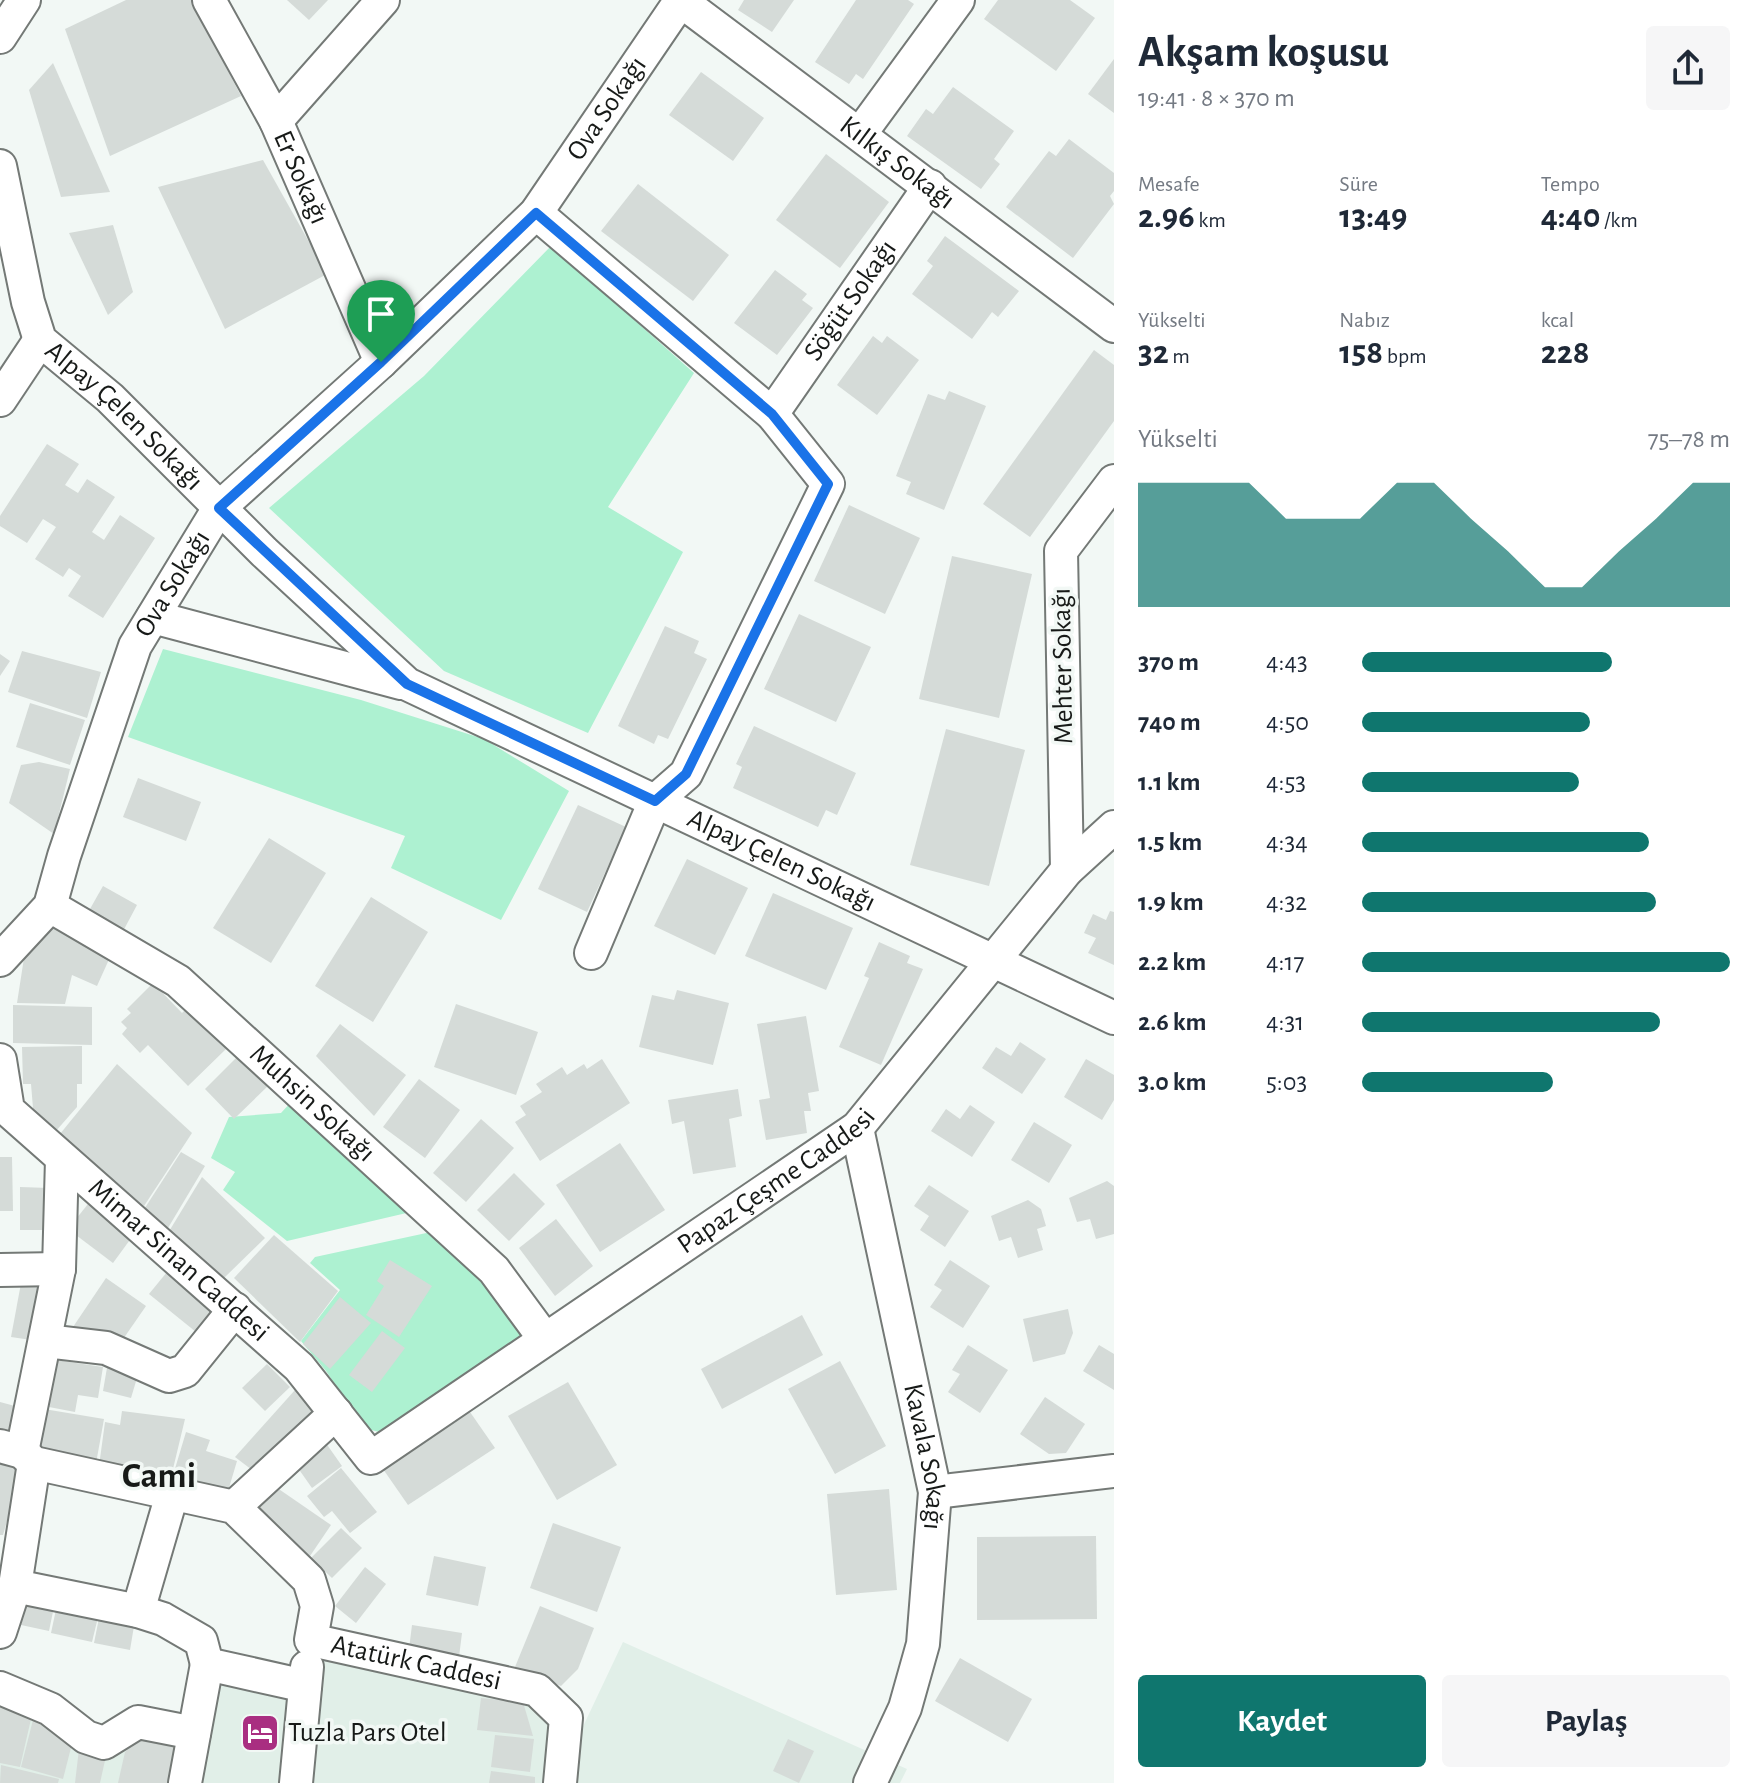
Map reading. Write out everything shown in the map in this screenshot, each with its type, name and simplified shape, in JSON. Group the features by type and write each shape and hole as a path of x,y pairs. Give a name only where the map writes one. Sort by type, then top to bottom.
{"street":[{"path":"0,37 24,0"},
{"name":"Er Sokağı","path":"209,0 276,121 381,362"},
{"path":"276,121 383,0"},
{"name":"Kılkış Sokağı","path":"681,0 1114,326"},
{"name":"Ova Sokağı","path":"50,906 135,646 219,508 381,362 536,213 681,0"},
{"path":"860,134 958,0"},
{"name":"Alpay Çelen Sokağı","path":"0,166 28,302 40,340 110,398 219,508 407,684"},
{"name":"Söğüt Sokağı","path":"772,414 930,186"},
{"path":"536,213 772,414 828,484 686,774 655,801 591,953"},
{"path":"0,400 40,340"},
{"name":"Mehter Sokağı","path":"1067,870 1061,551 1114,481"},
{"name":"Alpay Çelen Sokağı","path":"153,617 407,684 1114,1018"},
{"name":"Papaz Çeşme Caddesi","path":"371,1458 857,1128 874,1103 915,1060 991,960 1067,870 1114,827"},
{"path":"0,960 50,906"},
{"name":"Muhsin Sokağı","path":"50,906 178,981 494,1270 544,1338"},
{"name":"Mimar Sinan Caddesi","path":"0,1060 10,1129 62,1159 299,1367 371,1458"},
{"name":"Kavala Sokağı","path":"857,1128 935,1492 923,1644 905,1708 870,1783"},
{"path":"0,1632 15,1586 19,1454 46,1341 59,1269 62,1159"},
{"path":"0,1270 59,1269"},
{"path":"46,1341 106,1348 169,1376 185,1371 235,1309"},
{"path":"234,1507 336,1413"},
{"name":"Atatürk Caddesi","path":"19,1454 234,1507 309,1580 317,1606 311,1640 537,1690 566,1718 560,1783"},
{"path":"935,1492 1114,1471"},
{"path":"138,1611 173,1491"},
{"path":"15,1586 138,1611 163,1619 201,1641 207,1664 185,1783"},
{"path":"296,1783 311,1640"},
{"path":"207,1664 305,1686"},
{"path":"0,1688 50,1709 86,1737 104,1743 138,1722 194,1733"}],"shaded area":[{"path":"623,1642 907,1769 900,1783 0,1783 0,1678 85,1727 182,1722 197,1654 315,1679 321,1654 536,1699 579,1735"}],"green space":[{"path":"551,246 694,373 608,507 683,552 588,733 444,671 269,508 424,376"},
{"path":"163,649 361,700 484,739 569,791 501,920 391,868 405,836 128,737"},
{"path":"292,1101 415,1211 287,1241 223,1190 235,1172 211,1158 229,1117 281,1113"},
{"path":"431,1232 476,1267 528,1332 390,1435 364,1428 326,1371 301,1341 340,1290 310,1263 315,1257"}],"building":[{"path":"126,0 191,0 241,96 110,156 65,29"},
{"path":"287,0 328,0 309,20"},
{"path":"744,0 794,0 772,32 738,10"},
{"path":"856,0 908,0 914,4 863,79 856,74 849,84 815,62"},
{"path":"998,0 1070,0 1095,18 1056,71 984,19"},
{"path":"1114,59 1114,113 1088,94"},
{"path":"53,63 110,192 61,197 29,90"},
{"path":"701,72 764,118 733,161 669,115"},
{"path":"953,87 1014,131 994,159 1000,164 981,189 907,136 926,109 933,114"},
{"path":"1069,139 1114,173 1114,191 1110,196 1114,204 1073,258 1006,207 1049,151 1056,156"},
{"path":"826,154 889,202 840,268 776,220"},
{"path":"263,160 327,274 225,329 158,187"},
{"path":"638,184 729,255 693,301 601,231"},
{"path":"113,225 133,292 108,315 69,233"},
{"path":"945,236 1019,291 998,317 992,312 972,339 912,294 933,266 927,261"},
{"path":"775,270 807,294 802,300 813,308 777,355 734,323"},
{"path":"873,336 882,343 887,336 919,360 877,415 837,385"},
{"path":"1094,350 1114,365 1114,421 1030,537 983,504"},
{"path":"949,391 986,406 944,510 906,494 911,482 896,476 928,394 945,400"},
{"path":"47,444 79,464 65,485 78,493 87,479 115,497 92,532 104,540 120,515 155,538 103,618 68,596 81,576 69,568 63,577 35,559 56,527 43,519 27,543 0,526 0,516"},
{"path":"849,505 920,538 885,614 814,581"},
{"path":"952,556 1032,574 999,718 919,699"},
{"path":"799,614 871,647 836,722 764,689"},
{"path":"665,626 699,641 694,653 707,659 668,739 658,735 654,744 618,726"},
{"path":"22,651 101,672 87,718 8,692"},
{"path":"0,654 10,661 0,676"},
{"path":"30,703 85,720 70,765 16,747"},
{"path":"754,726 856,773 837,815 826,810 818,827 733,788 742,767 736,764"},
{"path":"946,729 1025,750 989,886 910,865"},
{"path":"39,762 70,769 54,834 9,803 21,765"},
{"path":"138,778 201,802 186,841 123,817"},
{"path":"578,805 626,827 587,912 538,889"},
{"path":"269,838 326,873 271,963 213,928"},
{"path":"687,859 748,888 715,955 654,926"},
{"path":"103,886 137,905 121,935 86,916"},
{"path":"773,893 853,928 826,990 745,956"},
{"path":"371,897 428,932 373,1022 315,986"},
{"path":"1110,911 1114,912 1114,965 1088,953 1096,938 1084,933 1093,914 1106,920"},
{"path":"48,924 111,955 97,986 72,975 65,1004 17,1003 24,958"},
{"path":"879,942 910,956 907,963 923,969 881,1065 839,1047 869,978 864,976"},
{"path":"153,983 182,1013 187,1008 226,1049 188,1086 148,1045 140,1053 122,1034 127,1028 121,1022 131,1013 127,1009"},
{"path":"677,990 729,1003 713,1065 639,1047 652,995 674,1000"},
{"path":"456,1004 538,1032 516,1095 434,1067"},
{"path":"13,1005 92,1007 92,1045 13,1043"},
{"path":"806,1016 819,1091 808,1093 811,1111 804,1111 807,1133 766,1140 759,1100 770,1098 757,1024"},
{"path":"340,1024 406,1075 374,1116 316,1056"},
{"path":"1020,1042 1046,1059 1022,1094 982,1068 996,1047 1011,1056"},
{"path":"82,1046 82,1084 77,1084 77,1107 55,1132 34,1120 31,1084 23,1084 22,1047"},
{"path":"239,1055 269,1085 234,1119 205,1089"},
{"path":"602,1059 630,1103 540,1161 515,1122 526,1115 520,1106 542,1092 536,1084 562,1067 567,1075 584,1064 587,1069"},
{"path":"1086,1059 1114,1075 1114,1100 1102,1120 1064,1097"},
{"path":"117,1064 192,1133 144,1206 60,1134"},
{"path":"419,1079 460,1110 425,1158 383,1127"},
{"path":"738,1089 742,1116 729,1119 736,1167 693,1174 684,1121 672,1124 668,1100"},
{"path":"970,1105 995,1122 972,1157 931,1131 946,1109 960,1119"},
{"path":"481,1119 514,1148 466,1202 433,1173"},
{"path":"1034,1122 1072,1145 1049,1183 1011,1160"},
{"path":"620,1143 665,1210 600,1252 556,1185"},
{"path":"181,1152 205,1166 165,1233 141,1214"},
{"path":"0,1157 12,1157 13,1211 0,1211"},
{"path":"514,1173 545,1204 509,1241 477,1210"},
{"path":"202,1177 265,1238 224,1278 168,1233"},
{"path":"1107,1181 1114,1186 1114,1234 1096,1239 1090,1219 1077,1222 1069,1198"},
{"path":"929,1185 969,1211 945,1247 920,1230 929,1216 914,1206"},
{"path":"20,1187 49,1188 48,1230 20,1230"},
{"path":"1028,1200 1041,1209 1046,1226 1037,1229 1043,1250 1018,1258 1011,1237 999,1241 991,1216"},
{"path":"88,1204 132,1237 113,1263 68,1229"},
{"path":"556,1219 593,1266 555,1296 519,1248"},
{"path":"274,1235 338,1291 300,1342 234,1278"},
{"path":"390,1260 432,1286 399,1337 366,1315 384,1286 377,1281"},
{"path":"950,1260 990,1286 963,1328 930,1307 942,1290 934,1285"},
{"path":"167,1272 219,1313 201,1336 149,1294"},
{"path":"22,1278 48,1282 38,1341 11,1337"},
{"path":"106,1278 146,1306 119,1345 96,1342 73,1327"},
{"path":"340,1297 371,1323 330,1369 303,1344"},
{"path":"1068,1309 1073,1333 1065,1354 1033,1362 1023,1319"},
{"path":"802,1315 823,1355 722,1409 701,1369"},
{"path":"382,1331 405,1348 372,1392 349,1375"},
{"path":"968,1345 1008,1370 980,1413 948,1392 960,1374 952,1370"},
{"path":"1099,1345 1114,1354 1114,1390 1083,1371"},
{"path":"109,1356 140,1368 131,1398 103,1391"},
{"path":"56,1360 103,1367 98,1398 78,1395 75,1412 49,1407"},
{"path":"840,1361 886,1446 835,1474 788,1389"},
{"path":"267,1364 290,1387 265,1411 242,1388"},
{"path":"568,1382 617,1465 557,1500 508,1416"},
{"path":"295,1390 322,1419 260,1476 235,1457"},
{"path":"1045,1397 1085,1424 1066,1453 1049,1454 1020,1434"},
{"path":"0,1402 26,1409 17,1444 0,1439"},
{"path":"44,1409 104,1419 95,1469 35,1459"},
{"path":"122,1411 185,1419 172,1473 153,1468 149,1479 99,1466 105,1422 120,1425"},
{"path":"470,1412 495,1448 408,1505 383,1469"},
{"path":"186,1432 210,1440 206,1451 237,1461 226,1498 171,1482"},
{"path":"323,1439 342,1466 312,1488 293,1461"},
{"path":"0,1463 22,1469 3,1535 0,1535"},
{"path":"341,1468 377,1512 350,1533 332,1511 324,1517 307,1496"},
{"path":"270,1483 331,1525 310,1556 249,1514"},
{"path":"889,1489 897,1590 836,1595 827,1494"},
{"path":"553,1523 621,1547 597,1612 530,1588"},
{"path":"341,1528 362,1548 332,1578 311,1558"},
{"path":"1096,1536 1097,1619 977,1620 977,1537"},
{"path":"434,1556 486,1567 478,1606 426,1595"},
{"path":"365,1567 386,1584 356,1623 335,1606"},
{"path":"27,1596 55,1602 49,1631 21,1625"},
{"path":"58,1600 100,1609 92,1642 51,1633"},
{"path":"540,1606 594,1628 578,1669 561,1686 515,1667"},
{"path":"100,1613 135,1620 130,1650 94,1643"},
{"path":"412,1625 462,1633 459,1657 409,1649"},
{"path":"960,1658 1032,1699 1008,1742 935,1701"},
{"path":"481,1698 523,1702 533,1736 477,1730"},
{"path":"0,1706 31,1719 20,1767 0,1763"},
{"path":"34,1716 74,1736 63,1779 21,1767"},
{"path":"495,1735 534,1739 530,1772 491,1767"},
{"path":"140,1738 181,1746 174,1783 118,1783 125,1752"},
{"path":"788,1739 814,1751 799,1783 773,1771"},
{"path":"79,1749 106,1756 100,1783 75,1783"},
{"path":"1,1765 59,1779 58,1783 0,1783"},
{"path":"491,1771 535,1777 535,1783 489,1783"}],"place":[{"name":"Tuzla Pars Otel","path":"260,1733"}],"district":[{"name":"Cami","path":"159,1476"}],"route":[{"path":"536,213 772,414 828,484 686,774 655,801 407,684 219,508 381,362 536,213"}]}
